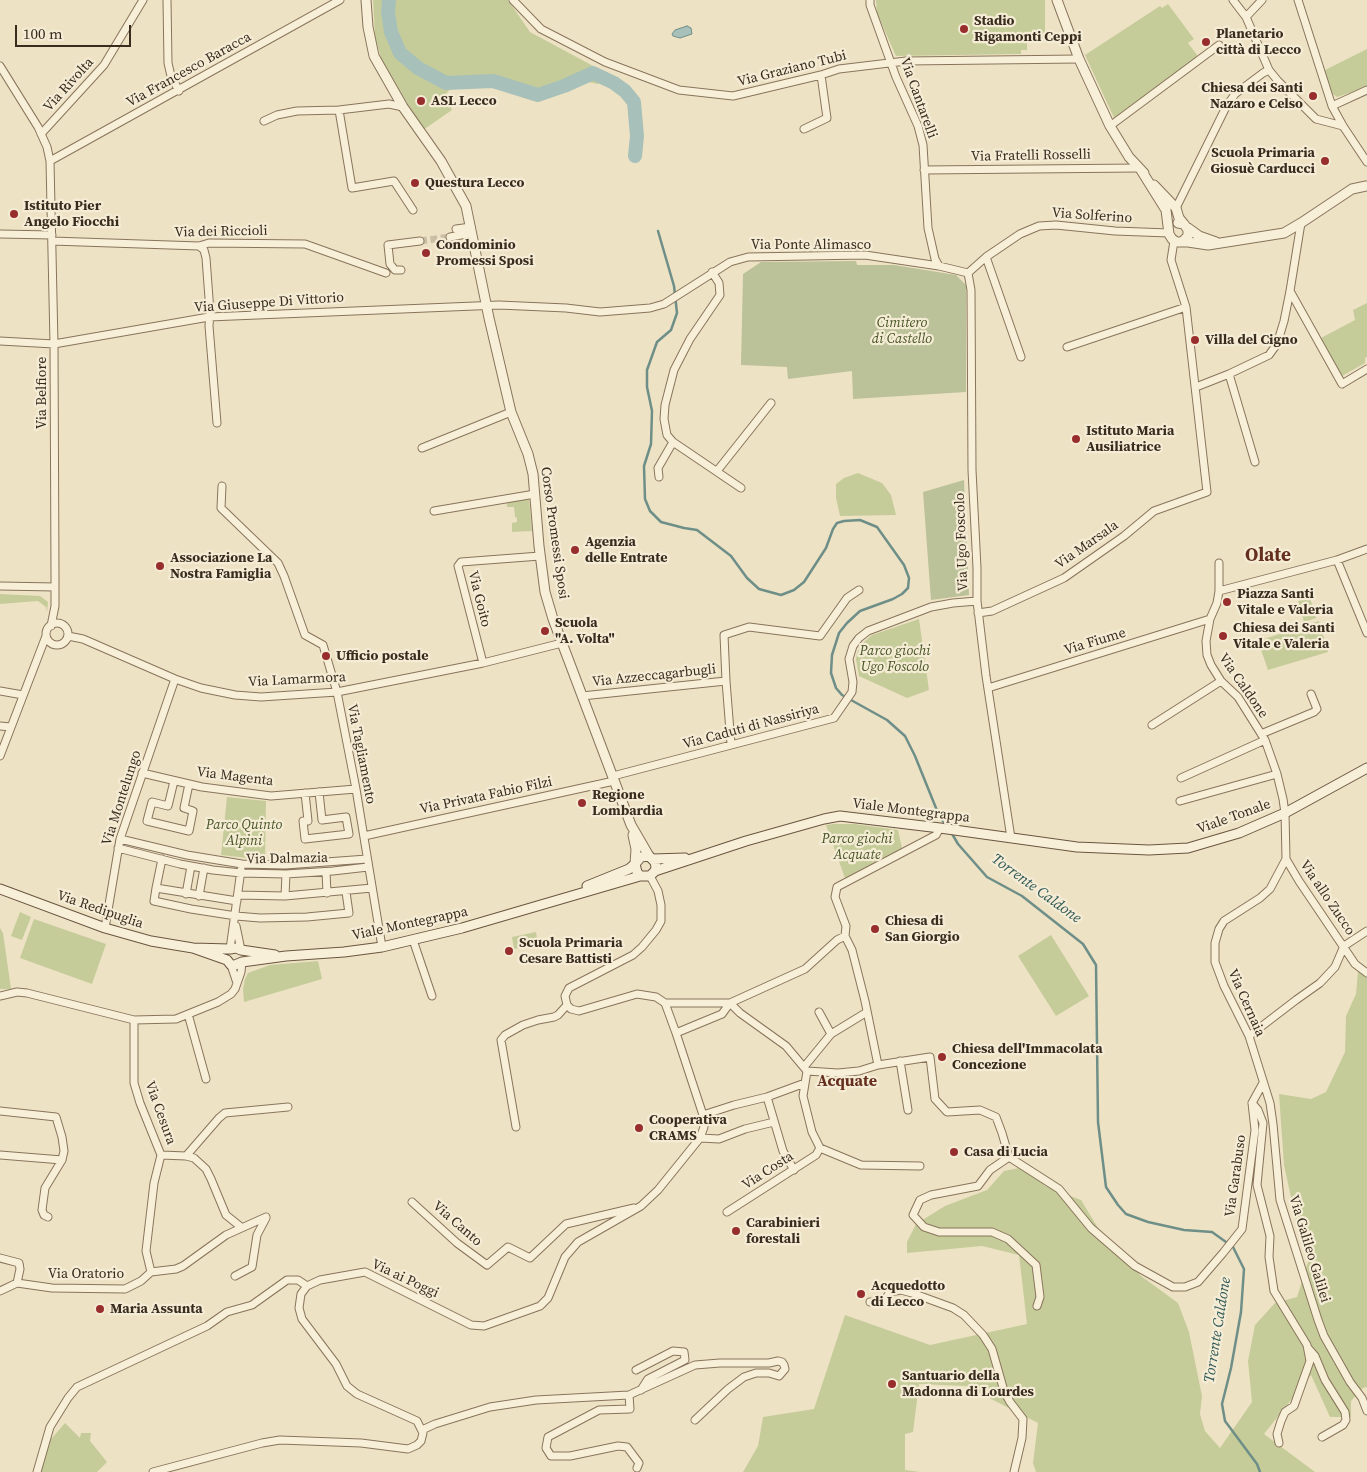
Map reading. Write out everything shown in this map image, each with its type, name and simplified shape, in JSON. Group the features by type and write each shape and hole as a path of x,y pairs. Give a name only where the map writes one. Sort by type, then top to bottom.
{"main road":[{"name":"Corso Promessi Sposi","path":"366,0 368,28 374,56 403,107 441,161 466,206 511,412 528,454 535,494 545,592 562,643 631,825 636,849 635,864"},
{"path":"1057,0 1079,59 1110,126 1122,146 1140,169 1176,208 1188,236 1178,241"},
{"path":"1140,169 1166,210 1170,237 1178,241 1208,245 1281,234 1352,189 1367,187 1366,176"},
{"path":"1169,232 1175,224 1185,226 1208,239 1223,243"},
{"name":"Viale Tonale","path":"1010,838 1104,849 1148,850 1188,848 1239,833 1285,813 1367,768"},
{"name":"Viale Montegrappa","path":"653,874 693,858 824,819 840,816 1010,838"},
{"name":"Corso Promessi Sposi","path":"631,825 651,858"},
{"path":"641,857 651,858 656,862 653,874 644,877 640,876 635,864 641,857"},
{"name":"Viale Montegrappa","path":"651,858 671,860 693,858"},
{"name":"Viale Montegrappa","path":"538,905 629,869 635,864"},
{"name":"Viale Montegrappa","path":"229,962 239,965 242,962 286,956 382,947 462,928 640,876"},
{"name":"Via Redipuglia","path":"0,889 105,928 151,942 193,948 230,949"},
{"name":"Via Redipuglia","path":"193,948 229,962"},
{"name":"Viale Montegrappa","path":"230,949 236,948 286,956"},
{"path":"229,962 227,954 230,949"},
{"path":"241,950 244,956 242,962"}],"street":[{"name":"Via Rivolta","path":"41,134 104,65 144,0"},
{"path":"167,0 168,63 171,76 179,91"},
{"name":"Via Francesco Baracca","path":"50,161 340,0"},
{"name":"Via Graziano Tubi","path":"513,0 541,29 605,62 679,90 733,96 847,68 908,61 1079,59"},
{"name":"Via Cantarelli","path":"870,0 870,5 896,77 918,126 923,145 928,228 935,259 939,266"},
{"path":"1233,0 1246,16 1269,70 1316,120 1343,126"},
{"path":"1246,16 1262,0"},
{"path":"1298,0 1332,106 1367,162"},
{"path":"1110,126 1219,45"},
{"name":"Via Belfiore","path":"0,66 41,134 50,161 56,587 51,626"},
{"path":"1176,208 1235,94 1269,70"},
{"path":"804,129 827,118 821,75"},
{"path":"1332,106 1367,90"},
{"path":"264,120 297,111 339,110 388,104 403,107"},
{"path":"339,110 352,188 394,181 413,210"},
{"name":"Via Fratelli Rosselli","path":"924,170 1140,169"},
{"path":"1178,241 1171,260 1186,307 1196,387 1270,355 1277,344 1284,321 1301,223"},
{"name":"Via Solferino","path":"968,273 986,257 1020,234 1039,226 1056,224 1115,231 1169,232"},
{"path":"456,229 472,230"},
{"path":"450,237 472,230"},
{"name":"Via dei Riccioli","path":"0,234 198,246 209,243 305,244 386,273"},
{"path":"401,270 395,270 390,264 388,245 420,241"},
{"path":"198,246 204,250 206,258 209,326 217,423"},
{"name":"Via Ponte Alimasco","path":"487,305 566,308 600,312 650,308 664,304 730,262 757,256 866,256 939,266"},
{"path":"986,257 1021,357"},
{"path":"939,266 968,273"},
{"path":"712,272 719,283 720,294 690,339 674,370 665,404 664,419 667,435 673,442 740,488"},
{"name":"Via Ugo Foscolo","path":"968,273 971,290 972,470 977,568 976,601 1010,838"},
{"path":"1290,290 1342,384 1367,369"},
{"name":"Via Giuseppe Di Vittorio","path":"0,341 54,344 210,317 487,305"},
{"path":"1067,347 1186,307"},
{"path":"1229,374 1256,462"},
{"name":"Via Marsala","path":"978,613 992,612 1064,578 1124,536 1154,511 1207,492 1196,387"},
{"path":"717,471 771,403"},
{"path":"422,448 511,412"},
{"path":"659,477 658,468 673,442"},
{"name":"Via Tagliamento","path":"222,486 222,508 278,563 305,635 323,645 337,692 356,790 382,947"},
{"path":"434,511 535,494"},
{"path":"1218,591 1338,560 1367,549"},
{"name":"Via Goito","path":"483,663 458,566 461,562 540,556"},
{"path":"1338,560 1367,633"},
{"name":"Via Caldone","path":"1218,564 1217,603 1210,619 1206,641 1207,655 1221,681 1238,697 1263,737 1277,774 1285,813"},
{"path":"0,586 56,587"},
{"path":"726,681 724,635 749,627 820,636 847,598 859,590"},
{"name":"Via Caduti di Nassiriya","path":"614,778 731,744 834,718 844,707 852,692 853,682 849,659 853,646 860,638 868,632 932,607 976,601"},
{"name":"Via Fiume","path":"988,688 1210,619"},
{"path":"0,755 46,636 51,626 61,624 67,629 68,636 63,644 56,645 50,642 46,636"},
{"name":"Via Lamarmora","path":"68,636 83,639 175,679 201,688 235,695 261,697 337,692 483,663 562,643"},
{"name":"Via Montelungo","path":"105,928 120,840 175,679"},
{"name":"Via Azzeccagarbugli","path":"582,696 726,681 731,744"},
{"path":"1152,725 1221,681"},
{"path":"0,692 23,695"},
{"name":"Via Caldone","path":"1263,737 1314,712 1317,709 1311,694"},
{"path":"0,726 11,727"},
{"path":"1181,778 1263,737"},
{"name":"Via Magenta","path":"142,773 189,784 271,796 356,790"},
{"path":"1180,801 1277,774"},
{"name":"Via Privata Fabio Filzi","path":"364,836 614,778"},
{"path":"174,781 168,806 152,802 147,821 189,831 193,811 184,808 189,784"},
{"path":"305,793 308,821 303,822 304,840 349,834 346,817 322,820 319,792"},
{"path":"1285,813 1286,859"},
{"path":"878,1065 866,1001 852,950 845,936 846,926 835,897 836,887 936,835 941,828"},
{"name":"Via Dalmazia","path":"120,840 187,855 242,864 367,863"},
{"name":"Via Dalmazia","path":"118,848 191,866 241,873 286,874 326,872 367,863"},
{"path":"162,859 154,901 235,919 349,914 346,892"},
{"name":"Via allo Zucco","path":"1286,859 1355,964 1367,974"},
{"name":"Via Cernaia","path":"1263,1083 1249,1036 1215,962 1215,943 1218,930 1224,921 1265,894 1286,859"},
{"path":"230,949 242,864"},
{"path":"186,894 191,866"},
{"path":"199,896 204,868"},
{"path":"326,872 327,893"},
{"path":"286,874 286,896"},
{"path":"653,874 658,891 661,921 656,930 633,955 569,988 564,996 567,1005 571,1009 579,1011 637,994 656,997 665,1003 730,1003 805,969 837,940 845,936"},
{"path":"156,888 199,896 238,898 346,892 372,888"},
{"path":"235,919 241,950"},
{"path":"1249,1036 1320,983 1336,967 1344,946 1367,931"},
{"path":"413,940 432,996"},
{"path":"229,962 237,983"},
{"path":"0,996 17,992 27,993 134,1020 176,1019 218,1002 231,994 241,972 242,962"},
{"path":"665,1003 703,1115 704,1127 700,1138 719,1138 774,1122"},
{"path":"676,1032 722,1014 730,1003"},
{"path":"730,1003 740,1013 786,1046 806,1069 838,1073 859,1071 878,1065 930,1057 935,1099 947,1112 980,1110 996,1117 1009,1157 990,1170 978,1186 931,1194 920,1200 913,1215 924,1227 939,1232 992,1232 1008,1240 1036,1265 1040,1297 1037,1306"},
{"path":"516,1127 502,1040 505,1034 523,1025 558,1015 567,1005"},
{"path":"818,1012 831,1034"},
{"path":"867,1012 831,1034 806,1069 803,1096 812,1132 820,1148 861,1165 920,1166"},
{"path":"188,1014 206,1079"},
{"name":"Via Cesura","path":"134,1020 134,1083 140,1103 162,1155 154,1183 146,1251 151,1272"},
{"path":"900,1061 908,1110"},
{"path":"703,1115 767,1097 805,1083"},
{"path":"1263,1083 1252,1103 1258,1110 1263,1123 1257,1185 1270,1236 1269,1257 1274,1291 1315,1356 1325,1380 1345,1412 1346,1420 1343,1425 1322,1437"},
{"name":"Via Galileo Galilei","path":"1263,1083 1270,1103 1280,1200 1318,1320 1324,1336 1350,1382 1362,1398 1367,1411"},
{"path":"767,1097 783,1151 794,1170"},
{"name":"Via Garabuso","path":"1009,1157 1058,1189 1091,1228 1135,1266 1173,1287 1184,1287 1198,1282 1242,1229 1256,1130 1252,1103"},
{"path":"186,1156 225,1113 288,1107"},
{"path":"0,1111 56,1117 64,1151 62,1160 45,1188 42,1210 44,1215 48,1217"},
{"name":"Via ai Poggi","path":"307,1286 320,1280 365,1272 471,1325 484,1326 540,1306 548,1298 565,1257 578,1242 641,1206 658,1190 700,1138"},
{"name":"Via Costa","path":"727,1212 816,1155 820,1148"},
{"path":"0,1155 62,1160"},
{"path":"162,1155 194,1158 206,1169 226,1215 241,1227"},
{"name":"Via Canto","path":"412,1202 458,1243 487,1265 508,1247 530,1258 566,1224 641,1206"},
{"path":"151,1272 176,1269 183,1266 226,1235 266,1217 257,1235 252,1267 235,1276"},
{"path":"0,1258 19,1263 20,1269 17,1283 0,1292"},
{"name":"Via Oratorio","path":"17,1283 52,1288 125,1289 141,1281 151,1272"},
{"path":"37,1472 50,1427 77,1386 207,1326 227,1312 252,1305 287,1280 298,1280 307,1286 301,1294 299,1301 300,1313 336,1364 347,1386 357,1394 417,1421 422,1430 421,1441 413,1448 408,1449 361,1442 280,1440 153,1472"},
{"path":"870,1302 883,1303 890,1292 900,1290 912,1293 953,1308 964,1315 984,1335 992,1349 1004,1391 1023,1419 1022,1438 1014,1472"},
{"path":"1279,1444 1277,1434 1281,1421 1285,1412 1294,1406 1310,1361 1307,1346"},
{"path":"636,1370 673,1351 684,1352 684,1360 648,1379 640,1390"},
{"path":"422,1430 435,1424 490,1407 536,1400 629,1395 695,1365 720,1362 769,1363 778,1361 784,1365 785,1370 779,1376 769,1373 756,1373 744,1377 728,1389 695,1420"},
{"path":"629,1395 630,1408 599,1410 548,1437 546,1448 551,1456 570,1456 618,1446 627,1447 639,1464 637,1468"}],"green space":[{"path":"373,0 508,0 530,32 597,68 603,74 598,84 583,81 545,97 534,98 519,88 493,81 469,82 451,88 446,94 452,110 423,130 381,58 375,37"},
{"name":"Stadio Rigamonti Ceppi","path":"876,0 1045,0 1045,39 1027,40 1027,50 1021,50 1021,54 896,56 877,13"},
{"path":"1168,4 1194,39 1188,43 1200,59 1115,120 1085,55 1160,6 1162,8"},
{"path":"1367,49 1367,87 1337,97 1330,92 1323,71"},
{"name":"Cimitero di Castello","path":"856,261 857,265 894,265 956,275 966,285 966,392 853,399 852,371 788,379 787,367 741,365 743,274 761,262"},
{"path":"1367,303 1367,357 1365,358 1365,363 1342,376 1321,338 1355,320 1353,310"},
{"path":"858,473 882,483 891,495 896,515 840,516 836,498 836,484 844,478"},
{"path":"964,480 969,595 931,600 923,492"},
{"path":"529,499 532,531 512,532 512,523 517,522 517,518 515,517 514,507 507,507 507,502"},
{"path":"0,594 40,596 48,602 47,612 46,607 38,601 0,604"},
{"path":"1310,598 1316,618 1304,622 1298,601"},
{"name":"Parco giochi Ugo Foscolo","path":"919,619 929,690 907,698 859,676 856,659 857,653 864,642 872,635"},
{"path":"1319,621 1328,652 1268,670 1258,641"},
{"name":"Parco Quinto Alpini","path":"227,797 266,801 265,860 221,855"},
{"name":"Parco giochi Acquate","path":"854,824 898,830 902,848 845,878 826,825"},
{"path":"20,912 31,917 22,940 11,936"},
{"path":"34,919 106,944 92,984 20,958"},
{"path":"0,928 3,933 11,989 0,989"},
{"path":"536,932 538,945 514,949 512,937"},
{"path":"1051,935 1089,996 1056,1016 1018,956"},
{"path":"318,961 322,979 244,1002 243,989 248,973 270,965"},
{"path":"1358,971 1367,976 1367,1387 1363,1388 1351,1401 1351,1417 1330,1417 1311,1375 1264,1434 1315,1472 1036,1472 1033,1463 1038,1423 966,1386 919,1384 913,1432 905,1434 905,1470 920,1472 743,1472 758,1446 763,1417 814,1409 845,1315 930,1345 1027,1324 1019,1255 982,1246 907,1253 907,1242 916,1224 945,1206 987,1190 1004,1171 1019,1168 1034,1173 1045,1186 1081,1200 1103,1236 1141,1276 1178,1303 1189,1332 1202,1396 1200,1414 1205,1431 1220,1448 1252,1402 1248,1361 1255,1325 1275,1303 1297,1297 1309,1259 1297,1225 1284,1165 1279,1094 1311,1099 1326,1092 1345,1052 1346,1016 1356,994"},
{"path":"65,1423 80,1438 81,1433 91,1433 90,1441 107,1462 97,1472 39,1472 46,1445"}],"water":[{"path":"687,26 691,28 692,34 680,38 673,36 672,34 675,30"}],"waterway":[{"name":"Torrente Caldone","path":"389,0 388,12 391,32 400,53 418,68 446,83 493,81 538,95 593,73 614,83 625,91 634,102 637,136 635,156"},
{"name":"Torrente Caldone","path":"658,231 674,286 677,313 671,330 657,342 647,370 647,387 652,411 651,444 644,466 645,499 650,511 661,522 697,530 731,556 747,578 759,589 781,595 794,590 804,582 826,548 837,523 860,520 877,527 904,565 909,578 908,588 893,599 860,611 847,623 839,633 832,655 831,673 836,688 842,695 887,720 905,736 938,813 946,826"},
{"name":"Torrente Caldone","path":"951,832 958,844 987,877 1022,896 1083,944 1096,965 1098,1122 1106,1187 1118,1205 1126,1214 1148,1222 1184,1230 1212,1232 1233,1247 1244,1269 1241,1312 1231,1368 1222,1404 1225,1421 1257,1464 1260,1472"}],"tunnel":[{"path":"420,241 450,237"}],"place":[{"name":"Stadio Rigamonti Ceppi","path":"964,29"},
{"name":"Planetario città di Lecco","path":"1206,42"},
{"name":"Chiesa dei Santi Nazaro e Celso","path":"1313,96"},
{"name":"ASL Lecco","path":"421,101"},
{"name":"Scuola Primaria Giosuè Carducci","path":"1325,161"},
{"name":"Questura Lecco","path":"415,183"},
{"name":"Istituto Pier Angelo Fiocchi","path":"14,214"},
{"name":"Condominio Promessi Sposi","path":"426,253"},
{"name":"Villa del Cigno","path":"1195,340"},
{"name":"Istituto Maria Ausiliatrice","path":"1076,439"},
{"name":"Agenzia delle Entrate","path":"575,550"},
{"name":"Associazione La Nostra Famiglia","path":"160,566"},
{"name":"Piazza Santi Vitale e Valeria","path":"1227,602"},
{"name":"Scuola \"A. Volta\"","path":"545,631"},
{"name":"Chiesa dei Santi Vitale e Valeria","path":"1223,636"},
{"name":"Ufficio postale","path":"326,656"},
{"name":"Regione Lombardia","path":"582,803"},
{"name":"Chiesa di San Giorgio","path":"875,929"},
{"name":"Scuola Primaria Cesare Battisti","path":"509,951"},
{"name":"Chiesa dell'Immacolata Concezione","path":"942,1057"},
{"name":"Cooperativa CRAMS","path":"639,1128"},
{"name":"Casa di Lucia","path":"954,1152"},
{"name":"Carabinieri forestali","path":"736,1231"},
{"name":"Acquedotto di Lecco","path":"861,1294"},
{"name":"Maria Assunta","path":"100,1309"},
{"name":"Santuario della Madonna di Lourdes","path":"892,1384"}],"district":[{"name":"Olate","path":"1268,556"},
{"name":"Acquate","path":"847,1082"}]}
